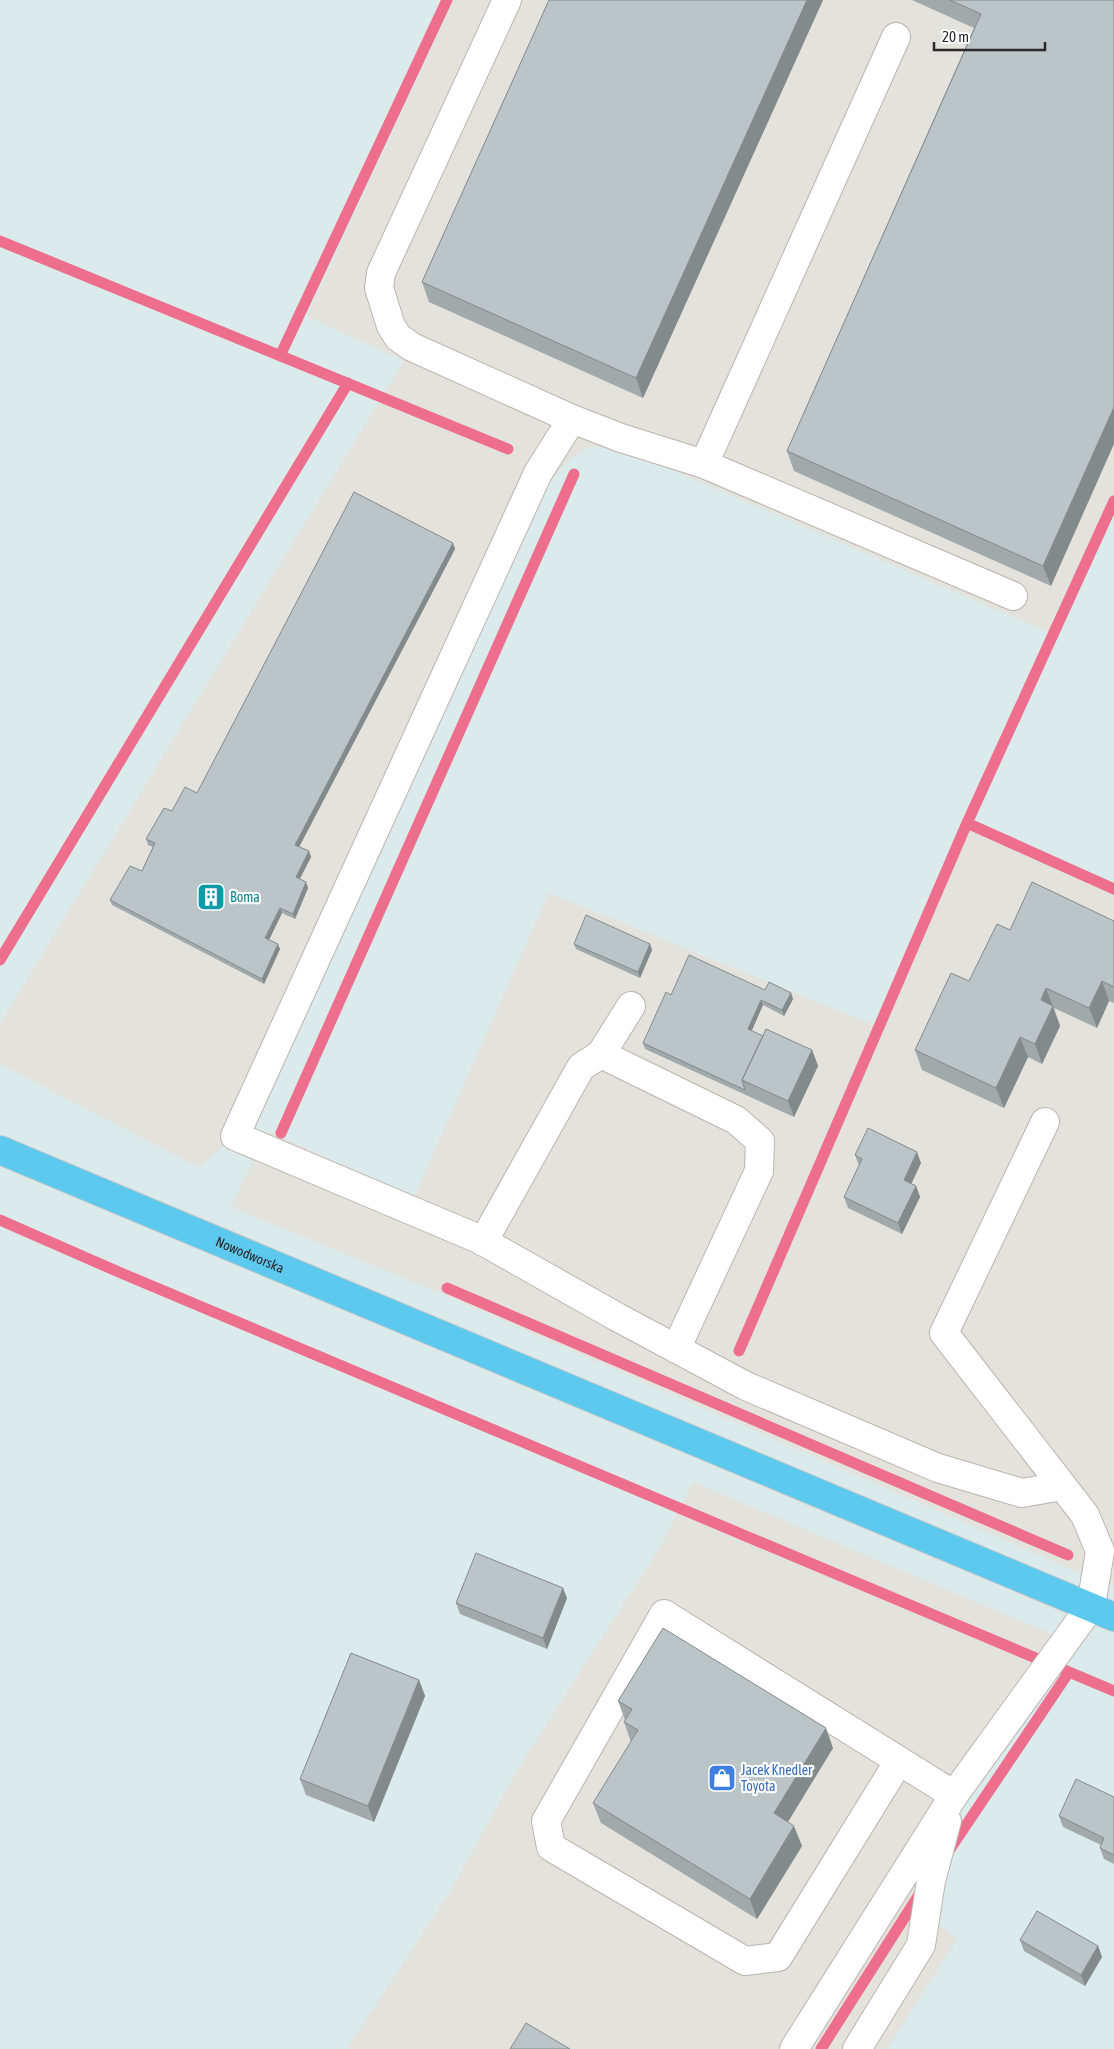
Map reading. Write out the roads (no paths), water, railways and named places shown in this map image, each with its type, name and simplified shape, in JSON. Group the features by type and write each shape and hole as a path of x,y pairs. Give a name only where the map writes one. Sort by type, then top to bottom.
{"main road":[{"name":"Nowodworska","path":"0,1150 1102,1612"}],"lane":[{"path":"507,0 381,273 379,288 391,326 398,337 412,348 572,419 621,438 704,464 1013,596"},
{"path":"704,464 896,37"},
{"path":"572,419 538,473 235,1136 483,1242 746,1386 938,1468 1022,1493 1062,1486"},
{"path":"483,1242 580,1067 601,1054 631,1006"},
{"path":"601,1054 736,1120 760,1141 759,1171 676,1349"},
{"path":"794,2049 954,1795 1102,1612 1100,1551 1085,1515 944,1333 1045,1122"},
{"path":"899,1761 778,1957 745,1961 551,1847 546,1821 664,1614 954,1795"},
{"path":"857,2049 921,1945 931,1881 954,1795"}],"waterway":[{"path":"280,356 447,0"},
{"path":"0,241 508,449"},
{"path":"0,960 348,383"},
{"path":"281,1133 574,474"},
{"path":"739,1351 967,823 1114,501"},
{"path":"967,823 1114,889"},
{"path":"0,1220 121,1273 1114,1691"},
{"path":"447,1288 1068,1555"},
{"path":"948,1852 1069,1672"},
{"path":"821,2049 922,1890"}],"place":[{"name":"Boma","path":"211,897"},
{"name":"Jacek Knedler Toyota","path":"722,1778"}]}
